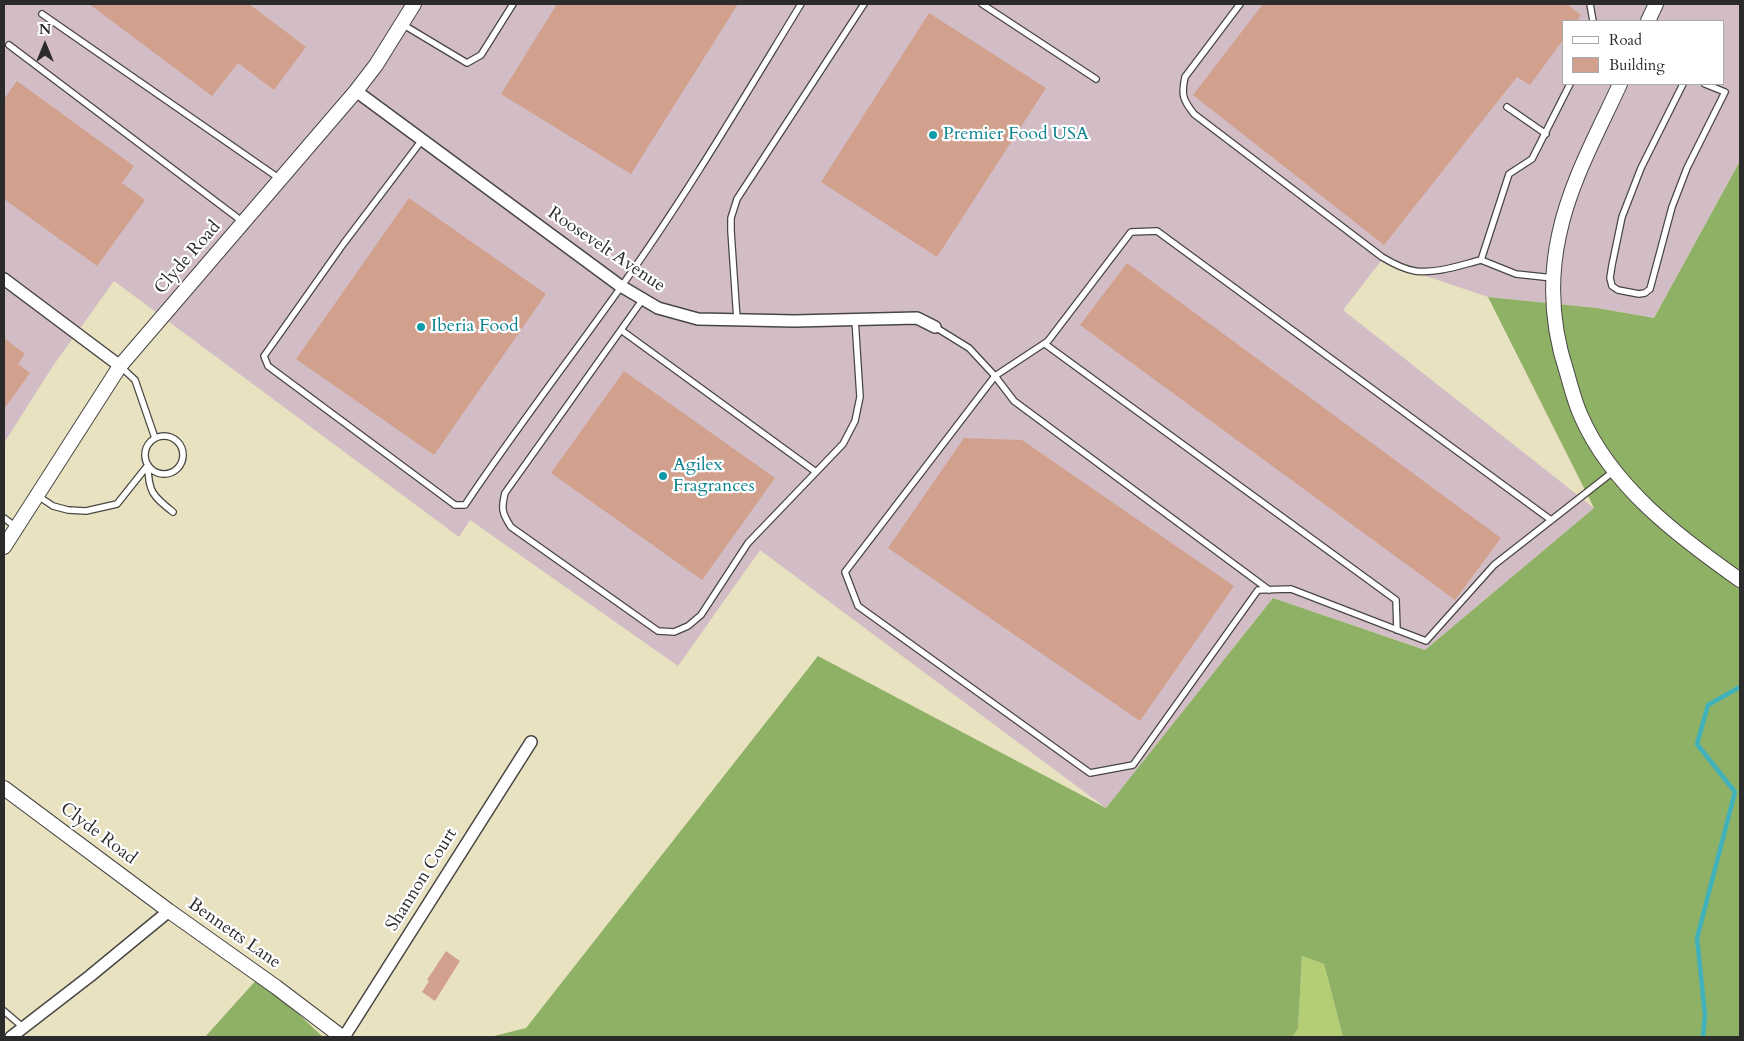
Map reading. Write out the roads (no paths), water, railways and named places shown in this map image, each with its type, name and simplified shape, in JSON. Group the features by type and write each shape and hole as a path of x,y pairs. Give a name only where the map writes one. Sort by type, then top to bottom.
{"street":[{"name":"Clyde Road","path":"4,547 120,366 356,91 376,65 414,4"},
{"path":"1648,20 1656,4"},
{"path":"1620,85 1574,186 1559,233 1553,278 1555,325 1562,358 1580,416 1597,447 1614,471 1641,501 1694,548 1740,580"},
{"name":"Roosevelt Avenue","path":"356,91 621,287 658,308 698,319 795,321 917,318 935,327"},
{"path":"4,279 120,366"},
{"name":"Shannon Court","path":"343,1037 530,742"},
{"name":"Clyde Road","path":"4,788 169,911"},
{"name":"Bennetts Lane","path":"11,1037 169,911 343,1037"}],"lane":[{"path":"402,24 467,63 481,55 513,4"},
{"path":"422,140 350,235 264,356 268,366 455,505 465,505 621,287 705,163 801,4"},
{"path":"738,320 731,231 732,218 738,199 864,4"},
{"path":"982,4 1096,79"},
{"path":"1240,4 1185,77 1182,90 1186,104 1194,114 1382,257 1398,266 1415,271 1435,271 1481,260 1516,274 1553,278"},
{"path":"1590,4 1593,20"},
{"path":"42,14 280,179"},
{"path":"10,45 243,222"},
{"path":"1481,260 1509,174 1532,159 1570,85"},
{"path":"1682,85 1641,168 1622,217 1610,278 1612,286 1618,290 1639,294 1645,293 1650,288 1672,207 1687,168 1725,92 1708,85"},
{"path":"1507,107 1546,134"},
{"path":"1551,520 1158,231 1131,232 1048,341 995,376 845,572 858,606 1090,773 1132,765 1258,590 1291,589 1426,641 1494,565 1614,471"},
{"path":"643,299 505,493 502,514 511,527 658,631 674,632 688,626 700,615 748,543 843,444 855,421 860,397 855,319"},
{"path":"935,327 969,348 995,376 1014,402 1269,590"},
{"path":"621,330 816,472"},
{"path":"1045,344 1396,600 1397,630"},
{"path":"120,366 135,380 155,438"},
{"path":"167,436 179,442 184,453 183,460 176,470 164,474 152,470 148,465 145,460 146,447 155,438 167,436"},
{"path":"37,495 53,506 68,510 86,511 117,504 148,465"},
{"path":"148,465 148,483 156,498 174,512"},
{"path":"4,518 16,527"},
{"path":"4,1010 24,1028"}],"waterway":[{"path":"1703,1037 1705,1015 1697,938 1735,792 1697,744 1708,705 1740,687"}],"place":[{"name":"Premier Food USA","path":"933,135"},
{"name":"Iberia Food","path":"421,327"},
{"name":"Agilex Fragrances","path":"663,476"}]}
